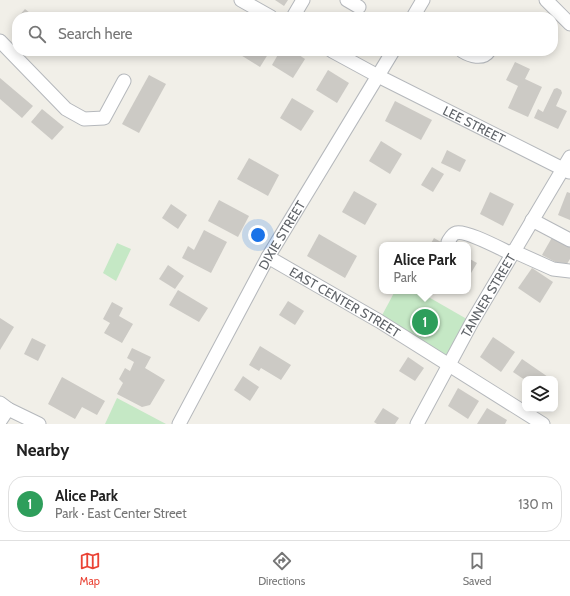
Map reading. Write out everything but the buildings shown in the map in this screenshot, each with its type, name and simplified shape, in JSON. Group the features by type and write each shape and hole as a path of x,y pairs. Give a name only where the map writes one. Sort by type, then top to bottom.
{"street":[{"path":"241,0 262,12"},
{"path":"296,12 303,0"},
{"path":"347,0 359,7"},
{"path":"416,12 423,0"},
{"path":"546,0 570,24"},
{"path":"0,41 12,53"},
{"path":"15,56 66,109 84,119 104,118 124,81"},
{"name":"LEE STREET","path":"341,56 566,170"},
{"name":"DIXIE STREET","path":"179,424 268,257 390,56"},
{"name":"TANNER STREET","path":"417,424 449,364 532,220 566,170 570,157"},
{"path":"532,220 570,240"},
{"path":"448,242 454,234 458,232 477,238 553,269 570,271"},
{"name":"EAST CENTER STREET","path":"268,257 379,321 543,424"},
{"path":"0,422 4,406 39,424"}],"green space":[{"path":"117,243 131,249 116,281 103,273"},
{"path":"393,294 423,294 472,322 449,364 379,321"},
{"path":"117,398 166,424 105,424"}],"place":[{"name":"Alice Park","path":"425,322"}]}
